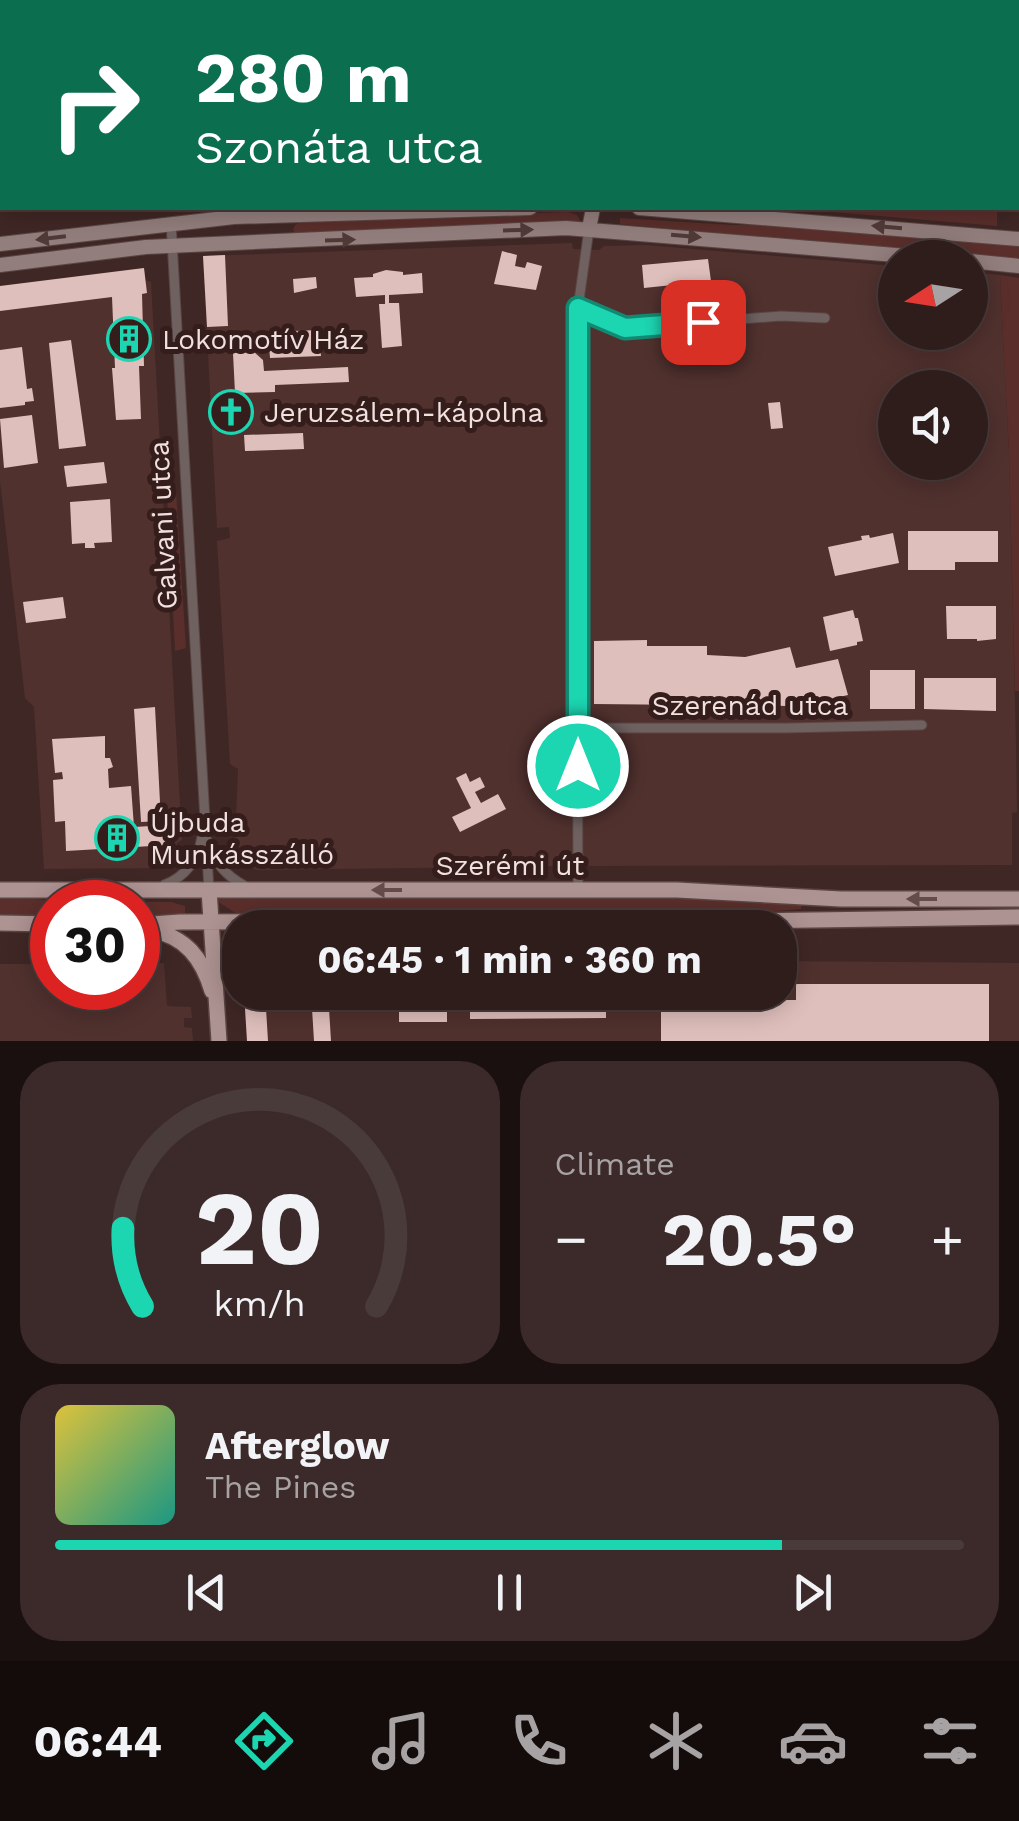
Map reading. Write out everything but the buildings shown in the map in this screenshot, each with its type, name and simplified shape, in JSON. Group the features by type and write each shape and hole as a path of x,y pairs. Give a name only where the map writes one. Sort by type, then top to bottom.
{"main road":[{"path":"0,244 171,223 468,210"},
{"path":"589,229 592,210"},
{"path":"663,210 1019,239"},
{"path":"280,216 282,242"},
{"path":"0,265 173,246 589,229 878,253"},
{"path":"85,234 88,254"},
{"path":"988,263 1019,266"},
{"name":"Szerémi út","path":"0,890 30,890"},
{"name":"Szerémi út","path":"160,890 708,891 840,900 1019,900"},
{"name":"Galvani utca","path":"208,890 219,1041"},
{"name":"Szerémi út","path":"160,924 1019,917"},
{"path":"0,923 30,924"},
{"path":"160,932 174,936 192,950 210,982 217,1008"}],"street":[{"name":"Galvani utca","path":"171,223 208,890"},
{"path":"578,890 578,308 589,229"},
{"path":"578,308 625,328 781,316 825,318"},
{"name":"Szerenád utca","path":"578,728 922,725"},
{"name":"Galvani utca","path":"160,886 184,874 200,847 204,825"},
{"name":"Galvani utca","path":"204,825 219,866 228,876 255,890"}],"shaded area":[{"path":"809,210 997,210 997,226"},
{"path":"568,212 577,215 581,222 295,234 293,229 305,221"},
{"path":"620,218 789,225 953,240 878,240 878,247 620,224"},
{"path":"572,243 573,249 646,245 878,265 878,350 988,350 988,274 1000,275 1016,745 1017,812 1012,813 1012,865 258,870 247,866 235,847 238,769 230,764 217,541 230,538 229,527 217,528 203,256"},
{"path":"988,243 1019,246 1019,260 988,257"},
{"path":"144,268 145,280 151,282 182,840 177,843 178,861 167,868 44,869 34,707 25,698 0,481 0,286"},
{"path":"1000,275 1019,278 1019,691 1015,691"},
{"path":"176,491 186,648 175,651 167,492"},
{"path":"0,896 30,899 30,917 0,917"},
{"path":"679,896 801,904 801,909 231,910 217,898"},
{"path":"160,902 185,906 185,916 160,916"},
{"path":"797,961 1019,963 1019,1041 247,1041 245,1010 797,1010"},
{"path":"160,963 164,963 167,1006 191,1007 192,1018 184,1018 184,1027 192,1028 193,1041 0,1041 0,964 30,964 30,1010 160,1010"}],"place":[{"name":"Lokomotív Ház","path":"129,339"},
{"name":"Jeruzsálem-kápolna","path":"231,412"},
{"name":"Újbuda Munkásszálló","path":"117,838"}],"route":[{"path":"578,766 578,308 625,328 703,322"}]}
